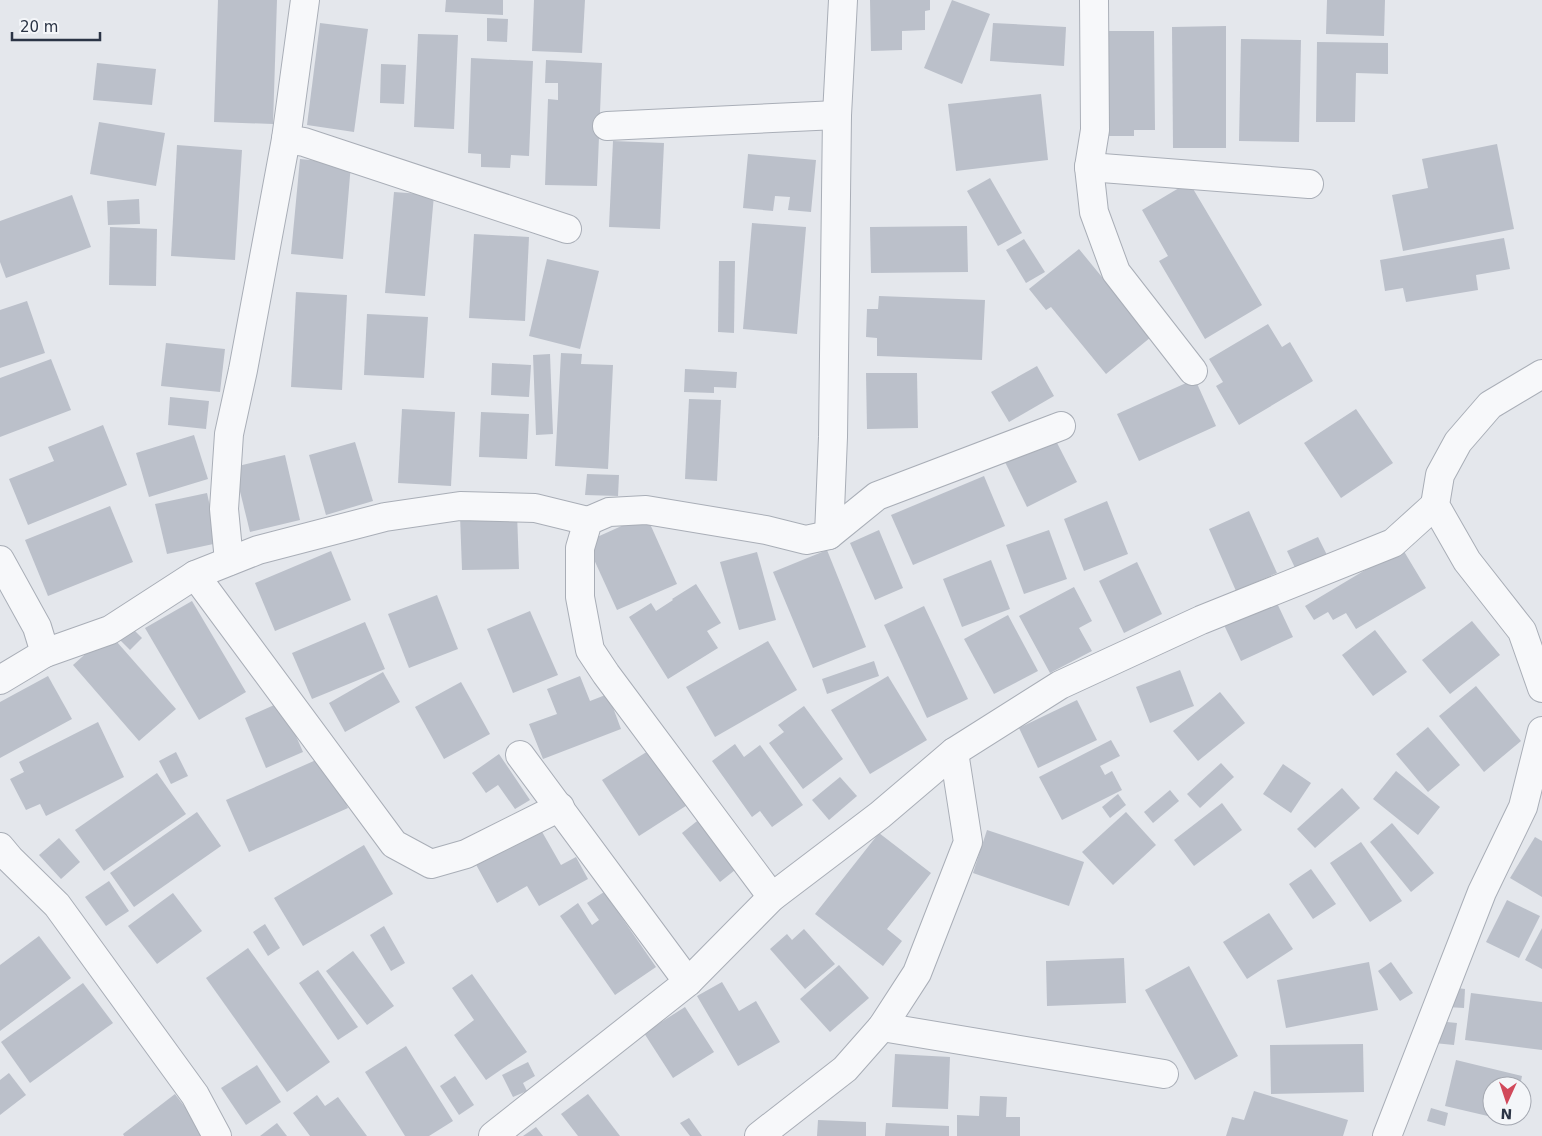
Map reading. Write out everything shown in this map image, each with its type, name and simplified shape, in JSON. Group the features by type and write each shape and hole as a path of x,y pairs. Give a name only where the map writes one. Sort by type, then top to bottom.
{"street":[{"path":"230,561 224,509 229,434 243,370 286,139 305,0"},
{"path":"829,535 833,437 837,115 843,0"},
{"path":"1094,0 1095,130 1089,167 1094,212 1116,272 1193,370"},
{"path":"607,126 837,115"},
{"path":"286,139 304,142 567,229"},
{"path":"1089,167 1309,184"},
{"path":"1542,374 1490,405 1458,442 1440,475 1435,506 1467,561 1522,631 1542,688"},
{"path":"0,680 45,653 110,630 195,575 258,550 385,517 460,506 535,508 588,520 609,512 646,510 766,530 806,540 829,535 877,496 1061,426"},
{"path":"493,1136 688,982 772,898 880,815 954,752 1060,685 1201,620 1393,543 1435,506"},
{"path":"588,520 580,548 580,597 590,650 772,898"},
{"path":"0,560 37,627 45,653"},
{"path":"195,575 394,844 431,864 466,854 560,807"},
{"path":"1387,1136 1482,892 1523,807 1542,731"},
{"path":"759,1136 845,1069 882,1027 917,973 968,842 954,752"},
{"path":"520,755 688,982"},
{"path":"0,847 10,860 57,905 195,1095 217,1136"},
{"path":"882,1027 1164,1074"}],"building":[{"path":"218,0 277,0 273,124 214,122"},
{"path":"446,0 503,0 503,15 445,12"},
{"path":"534,0 585,0 582,53 532,51"},
{"path":"870,0 930,0 930,10 925,11 925,30 902,31 902,50 871,51"},
{"path":"952,0 990,14 962,84 924,68"},
{"path":"1327,0 1385,0 1384,36 1326,34"},
{"path":"487,18 508,19 507,42 487,41"},
{"path":"320,23 368,29 354,132 307,125"},
{"path":"993,23 1066,27 1064,66 990,61"},
{"path":"1226,26 1226,148 1173,148 1172,27"},
{"path":"1106,31 1154,31 1155,130 1134,130 1134,136 1107,136"},
{"path":"418,34 458,35 454,129 414,127"},
{"path":"1241,39 1301,40 1299,142 1239,141"},
{"path":"1317,42 1388,43 1388,74 1356,73 1355,122 1316,122"},
{"path":"471,58 533,61 529,156 511,155 510,168 481,167 481,154 468,153"},
{"path":"546,60 602,63 597,186 545,185 548,99 558,100 558,83 545,83"},
{"path":"97,63 156,69 152,105 93,100"},
{"path":"381,64 406,65 404,104 380,103"},
{"path":"1041,94 1048,160 956,171 948,104"},
{"path":"99,122 165,133 156,186 90,174"},
{"path":"613,141 664,143 660,229 609,227"},
{"path":"1497,144 1514,229 1403,251 1392,195 1428,188 1422,159"},
{"path":"177,145 242,150 235,260 171,256"},
{"path":"748,154 816,160 811,212 788,210 790,197 775,196 773,211 743,208"},
{"path":"300,159 351,164 343,259 291,254"},
{"path":"990,178 1022,233 998,246 967,191"},
{"path":"1189,182 1262,305 1205,339 1159,261 1168,256 1142,210"},
{"path":"394,192 434,195 425,296 385,293"},
{"path":"72,195 91,247 6,278 0,262 0,221"},
{"path":"139,199 140,224 108,225 107,201"},
{"path":"752,223 806,227 797,334 743,329"},
{"path":"967,226 968,272 871,273 870,227"},
{"path":"110,227 157,229 156,286 109,285"},
{"path":"474,234 529,237 525,321 469,318"},
{"path":"1504,238 1510,269 1476,275 1478,290 1406,302 1403,288 1385,291 1380,260"},
{"path":"1024,239 1045,272 1026,283 1006,250"},
{"path":"1079,249 1151,337 1106,374 1051,307 1046,310 1029,289"},
{"path":"547,259 599,271 580,349 529,336"},
{"path":"719,261 735,261 734,333 718,332"},
{"path":"296,292 347,295 342,390 291,387"},
{"path":"879,296 985,300 982,360 877,356 877,338 866,337 867,309 878,309"},
{"path":"27,301 45,353 0,368 0,310"},
{"path":"367,314 428,317 424,378 364,375"},
{"path":"1268,324 1282,347 1290,342 1313,381 1239,425 1216,386 1223,382 1209,359"},
{"path":"166,343 225,349 220,392 161,386"},
{"path":"561,353 582,354 581,364 613,365 608,469 555,466"},
{"path":"550,354 553,434 536,435 533,355"},
{"path":"51,359 71,410 0,437 0,378"},
{"path":"492,363 531,365 529,397 491,395"},
{"path":"1037,366 1054,396 1009,422 991,392"},
{"path":"685,369 737,372 736,388 714,387 714,393 684,392"},
{"path":"866,373 917,373 918,428 867,429"},
{"path":"1195,379 1216,426 1139,461 1117,414"},
{"path":"170,397 209,401 206,429 168,425"},
{"path":"689,399 721,400 717,481 685,479"},
{"path":"402,409 455,412 451,486 398,483"},
{"path":"1356,409 1393,463 1341,498 1304,443"},
{"path":"481,412 529,414 527,459 479,457"},
{"path":"103,425 127,485 28,525 9,479 54,461 48,447"},
{"path":"194,435 208,479 149,497 136,453"},
{"path":"1053,435 1077,482 1027,507 1004,460"},
{"path":"355,442 373,501 326,515 309,455"},
{"path":"285,455 300,520 250,532 234,467"},
{"path":"587,474 619,475 618,496 585,495"},
{"path":"984,476 1005,526 913,565 891,515"},
{"path":"207,493 218,543 167,554 155,504"},
{"path":"1107,501 1128,554 1084,571 1064,519"},
{"path":"110,506 133,562 48,596 25,540"},
{"path":"1249,511 1277,573 1236,591 1209,529"},
{"path":"517,513 519,569 462,570 460,515"},
{"path":"646,515 677,584 617,610 586,542"},
{"path":"879,530 903,588 875,600 850,543"},
{"path":"1049,530 1067,579 1024,594 1006,545"},
{"path":"1318,537 1328,557 1297,572 1287,551"},
{"path":"1402,548 1426,588 1356,629 1346,613 1333,620 1328,612 1314,620 1305,606"},
{"path":"827,550 866,647 813,668 773,572"},
{"path":"331,551 351,600 275,631 255,583"},
{"path":"757,552 776,620 739,630 720,562"},
{"path":"991,560 1010,609 962,627 943,579"},
{"path":"1137,562 1162,614 1124,633 1099,581"},
{"path":"696,584 721,623 707,631 718,648 668,679 629,617 651,603 656,611"},
{"path":"1074,587 1092,621 1079,628 1092,651 1050,673 1019,616"},
{"path":"437,595 458,649 409,668 388,614"},
{"path":"192,601 246,692 199,720 145,628"},
{"path":"1276,601 1293,637 1241,661 1224,625"},
{"path":"924,606 968,699 927,718 884,625"},
{"path":"530,611 558,675 513,693 487,629"},
{"path":"1008,615 1038,671 994,694 964,639"},
{"path":"1472,621 1500,655 1450,694 1422,660"},
{"path":"126,622 142,638 130,650 114,634"},
{"path":"365,622 385,669 312,699 292,653"},
{"path":"1375,630 1407,672 1373,696 1342,655"},
{"path":"109,633 176,709 139,741 73,665"},
{"path":"768,641 797,690 715,737 686,687"},
{"path":"874,661 879,676 827,694 822,679"},
{"path":"1180,670 1194,706 1150,723 1136,687"},
{"path":"383,672 400,702 345,732 329,703"},
{"path":"48,676 72,719 0,758 0,702"},
{"path":"580,676 590,701 608,694 621,729 543,759 529,724 557,714 547,689"},
{"path":"888,676 927,740 870,774 831,710"},
{"path":"461,682 490,734 444,759 415,707"},
{"path":"1476,686 1521,741 1484,772 1439,716"},
{"path":"1220,692 1245,723 1198,761 1173,731"},
{"path":"1077,700 1097,740 1038,768 1019,728"},
{"path":"281,702 303,752 266,768 245,718"},
{"path":"804,706 843,759 803,789 769,743 784,732 778,725"},
{"path":"98,722 124,777 46,816 40,804 26,810 10,779 24,772 19,762"},
{"path":"1428,727 1460,765 1428,792 1396,754"},
{"path":"1111,740 1120,756 1100,766 1105,775 1112,771 1122,790 1062,820 1039,777"},
{"path":"735,744 744,757 760,745 803,805 772,827 760,811 752,817 712,761"},
{"path":"656,746 692,802 639,836 602,780"},
{"path":"176,752 188,776 171,784 159,761"},
{"path":"499,754 530,800 515,809 498,785 486,793 472,773"},
{"path":"325,756 348,808 249,852 226,800"},
{"path":"1221,763 1234,777 1200,808 1187,794"},
{"path":"1283,764 1311,783 1291,813 1263,794"},
{"path":"1396,771 1440,807 1418,835 1373,799"},
{"path":"157,773 186,814 104,871 75,830"},
{"path":"840,777 857,796 829,820 812,800"},
{"path":"1342,788 1360,808 1315,848 1297,829"},
{"path":"1170,790 1179,801 1153,823 1144,812"},
{"path":"1118,794 1126,805 1110,818 1102,807"},
{"path":"1222,803 1242,830 1194,866 1174,840"},
{"path":"197,812 221,846 134,907 110,873"},
{"path":"1126,812 1156,845 1113,885 1082,852"},
{"path":"706,814 745,862 720,882 682,833"},
{"path":"537,823 561,865 576,857 588,879 539,906 527,886 497,903 473,859"},
{"path":"1392,823 1434,873 1411,892 1370,842"},
{"path":"987,830 1084,862 1069,906 973,873"},
{"path":"879,833 931,873 887,929 902,941 883,966 815,914"},
{"path":"1535,837 1542,841 1542,897 1510,878"},
{"path":"59,838 80,862 61,879 39,855"},
{"path":"1361,842 1402,901 1370,922 1330,863"},
{"path":"364,845 393,894 303,946 274,898"},
{"path":"1311,869 1336,904 1313,919 1289,884"},
{"path":"109,881 129,911 106,926 85,897"},
{"path":"604,892 656,967 615,995 560,916 578,903 592,925 599,920 587,903"},
{"path":"173,893 202,931 157,964 128,926"},
{"path":"1507,900 1540,916 1519,958 1486,942"},
{"path":"1269,913 1293,949 1247,979 1223,942"},
{"path":"265,924 280,948 268,956 253,932"},
{"path":"384,926 405,963 391,971 370,935"},
{"path":"1542,928 1542,969 1525,960"},
{"path":"804,929 835,964 805,989 770,949 787,934 792,940"},
{"path":"39,936 71,978 0,1031 0,965"},
{"path":"248,948 330,1062 287,1092 206,978"},
{"path":"353,951 394,1006 367,1025 326,971"},
{"path":"1124,958 1126,1003 1047,1006 1046,961"},
{"path":"1369,962 1378,1010 1286,1028 1277,980"},
{"path":"1391,962 1413,993 1400,1001 1378,971"},
{"path":"839,965 869,998 830,1032 800,999"},
{"path":"1189,966 1238,1056 1195,1080 1145,990"},
{"path":"318,970 358,1027 338,1040 299,983"},
{"path":"472,974 527,1052 486,1080 454,1035 474,1020 452,988"},
{"path":"722,982 739,1011 756,1001 780,1042 738,1066 697,996"},
{"path":"83,983 113,1023 30,1083 1,1042"},
{"path":"1449,987 1465,989 1464,1008 1447,1007"},
{"path":"1471,993 1542,1002 1542,1050 1465,1040"},
{"path":"685,1007 714,1052 673,1078 644,1033"},
{"path":"1437,1021 1457,1023 1454,1045 1434,1043"},
{"path":"1363,1044 1364,1092 1271,1094 1270,1045"},
{"path":"406,1046 453,1121 429,1136 405,1136 365,1072"},
{"path":"895,1054 950,1057 948,1109 892,1107"},
{"path":"1456,1060 1522,1076 1482,1076 1482,1115 1445,1106"},
{"path":"528,1062 535,1076 523,1083 527,1091 513,1097 502,1075"},
{"path":"257,1065 281,1102 246,1125 221,1088"},
{"path":"9,1073 26,1095 0,1115 0,1080"},
{"path":"455,1076 474,1105 459,1115 440,1086"},
{"path":"1254,1091 1348,1120 1343,1136 1226,1136 1232,1117 1244,1120"},
{"path":"175,1094 207,1136 124,1136 123,1134"},
{"path":"588,1094 620,1136 578,1136 561,1114"},
{"path":"317,1095 325,1106 338,1097 367,1136 310,1136 293,1113"},
{"path":"980,1096 1007,1097 1006,1117 1020,1117 1020,1136 957,1136 957,1115 979,1116"},
{"path":"1431,1108 1448,1113 1445,1126 1427,1121"},
{"path":"689,1118 702,1136 690,1136 680,1123"},
{"path":"818,1120 866,1122 866,1136 817,1136"},
{"path":"277,1123 287,1136 260,1136"},
{"path":"886,1123 949,1126 949,1136 885,1136"},
{"path":"536,1127 543,1136 523,1136"}]}
